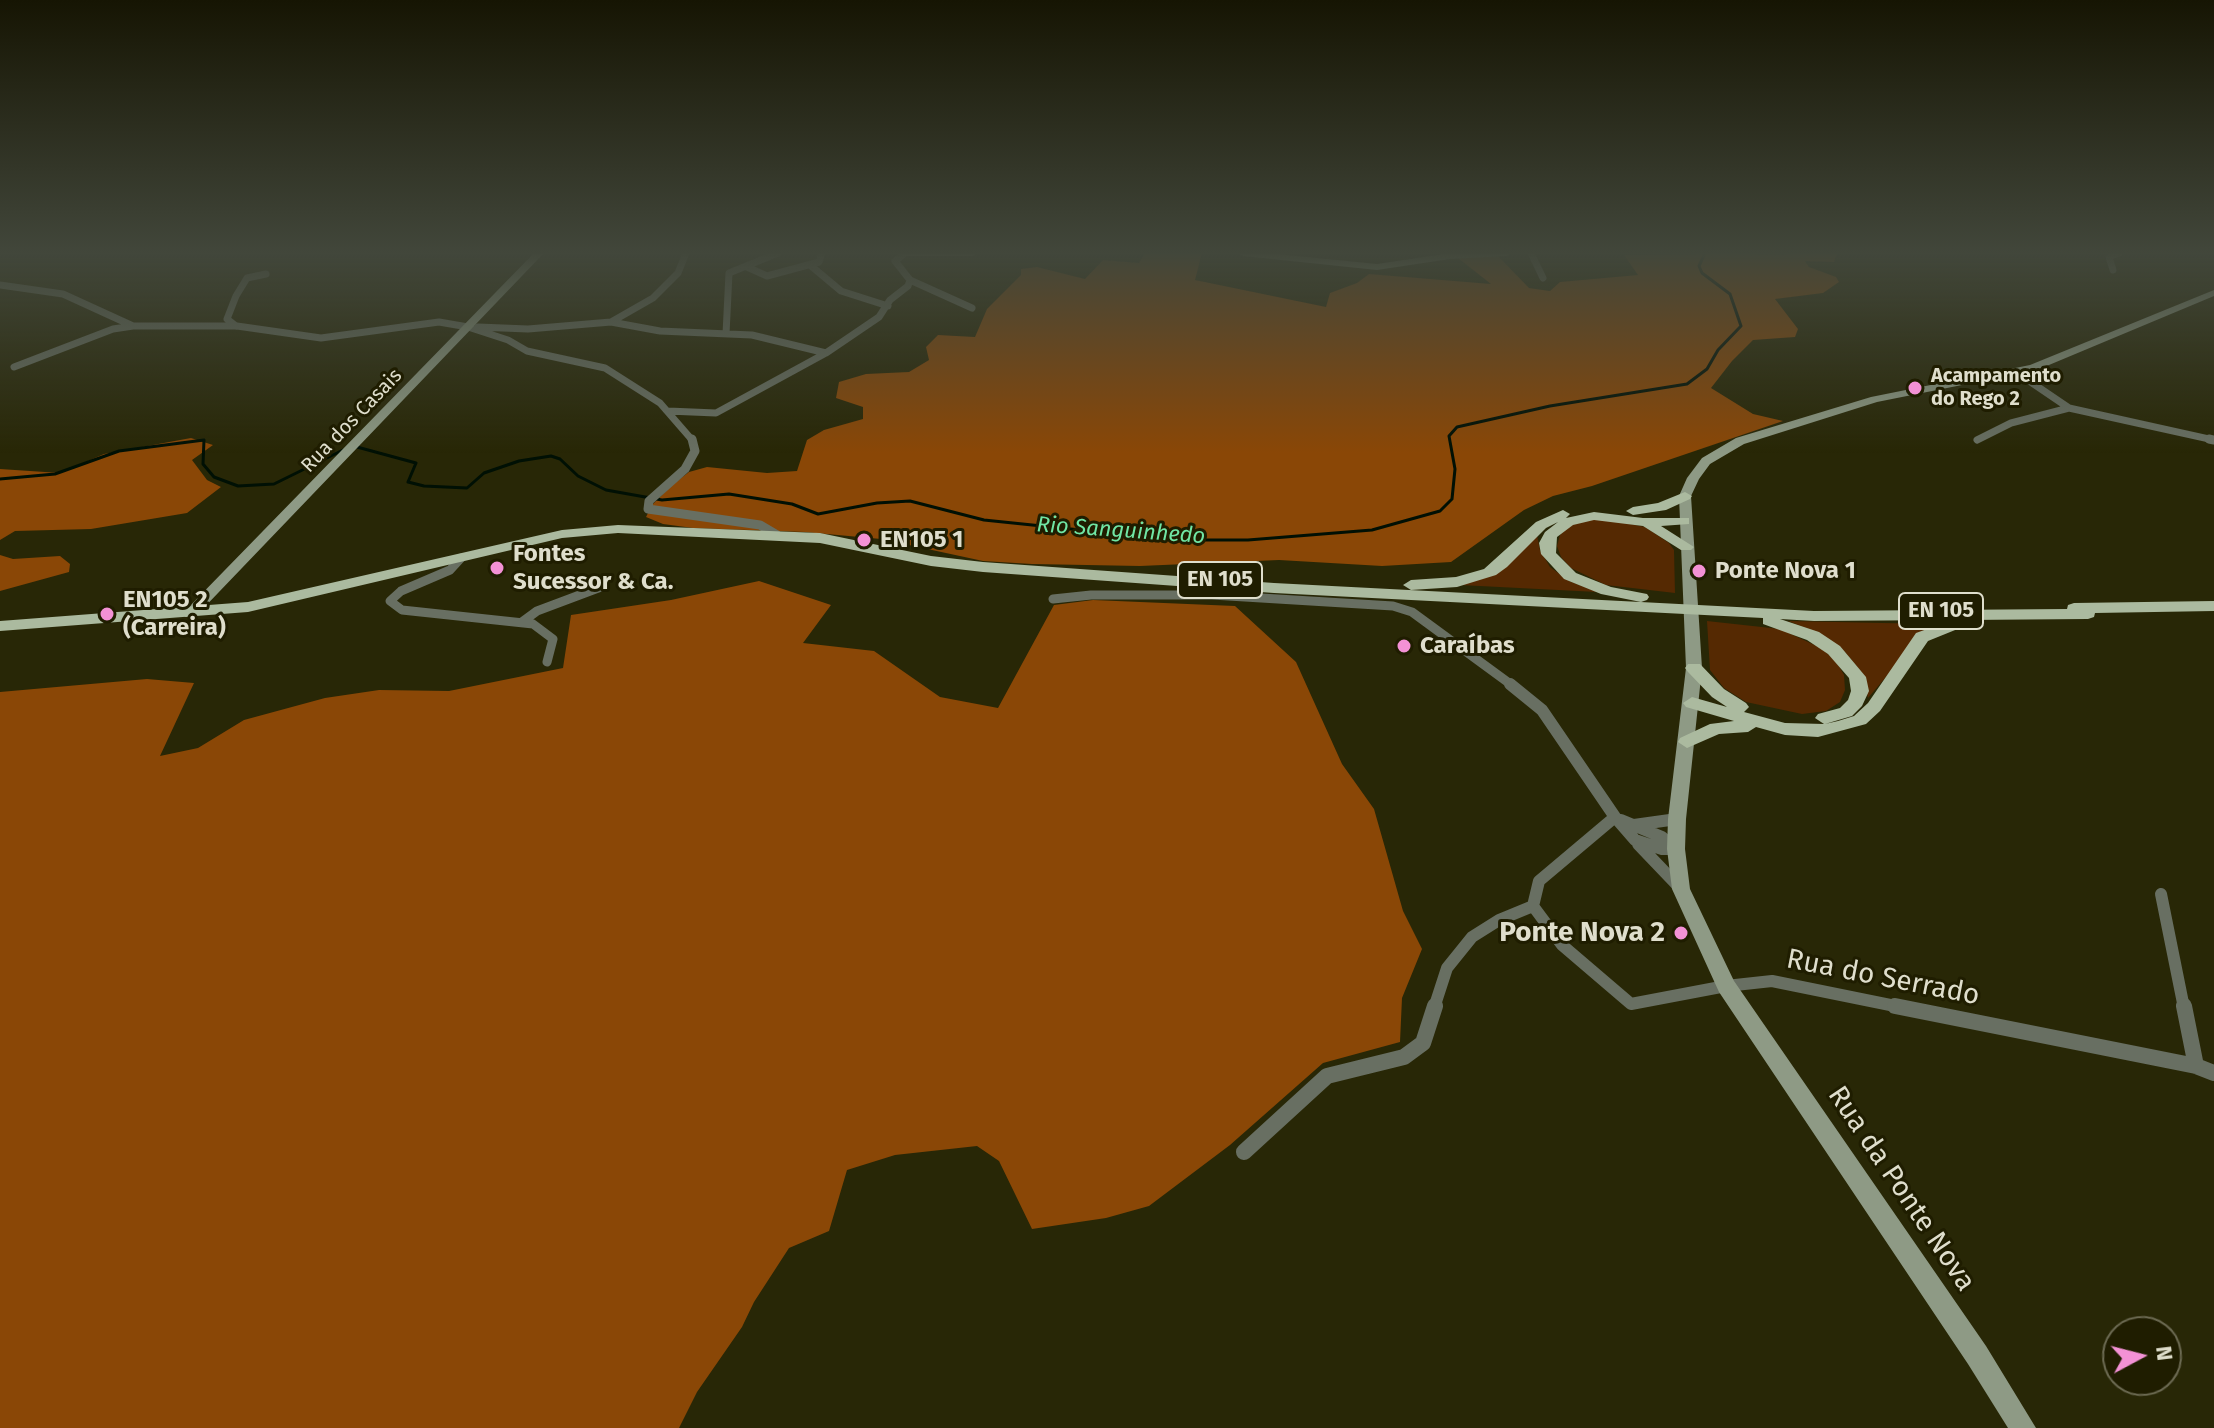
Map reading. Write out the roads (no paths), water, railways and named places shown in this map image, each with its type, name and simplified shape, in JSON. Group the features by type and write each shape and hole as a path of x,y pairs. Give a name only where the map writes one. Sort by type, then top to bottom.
{"main road":[{"path":"1669,601 1623,595 1585,584 1556,565 1547,543 1550,535 1568,522 1594,516 1638,516 1685,496"},
{"path":"1320,584 1422,585 1457,582 1490,572 1502,564 1541,525 1560,515 1590,509 1684,521"},
{"path":"1638,516 1686,547"},
{"name":"EN 105","path":"0,626 190,614 248,607 562,534 618,529 820,538 931,561 1119,576 1289,589 1639,608 1814,616 2088,614 2214,607"},
{"name":"EN 105","path":"1119,576 1879,611 2214,607"},
{"path":"1639,608 1749,617 1787,626 1813,636 1834,650 1857,677 1860,691 1856,702 1846,712 1830,717 1778,718 1740,707 1692,703"},
{"path":"1687,742 1716,728 1771,726 1818,731 1860,720 1874,707 1922,637 1947,625 2088,614"},
{"path":"1694,668 1718,693 1740,707"},
{"path":"1692,703 1771,726"}],"street":[{"path":"119,320 133,326"},
{"path":"228,320 237,326"},
{"name":"Rua dos Casais","path":"190,614 475,320"},
{"path":"611,322 615,320"},
{"path":"726,334 727,320"},
{"path":"668,411 716,413 826,353 875,320"},
{"path":"1685,496 1693,478 1706,461 1740,441 1875,399 2033,368 2150,320"},
{"path":"14,367 113,329 133,326 237,326 321,338 439,322 468,327 528,329 611,322 660,331 785,341 826,353"},
{"path":"468,327 508,340 527,351 605,368 668,411 692,437 695,451 685,469 651,500 648,509 760,525 777,535"},
{"path":"2016,372 2069,408 2133,425 2214,440"},
{"path":"1977,440 2011,423 2069,408"},
{"name":"Rua da Ponte Nova","path":"1685,496 1694,668 1677,819 1676,849 1681,889 1726,986 2023,1428"},
{"path":"461,558 450,570 401,591 390,601 402,610 533,624 553,639 547,662"},
{"path":"522,622 537,611 601,587"},
{"path":"1053,599 1091,595 1212,595 1393,606 1412,612 1484,663 1542,710 1615,817 1681,889"},
{"path":"1615,817 1662,837 1676,849"},
{"path":"1244,1152 1327,1076 1404,1057 1423,1043 1447,968 1472,937 1499,920 1533,906 1539,881 1615,817"},
{"path":"1632,825 1677,819"},
{"path":"1635,840 1662,849 1676,849"},
{"path":"2161,894 2196,1066"},
{"name":"Rua do Serrado","path":"1533,906 1562,945 1631,1004 1726,986 1772,981 2196,1066 2214,1073"}],"waterway":[{"name":"Rio Sanguinhedo","path":"357,447 416,463 408,482 424,486 467,488 484,473 519,461 551,456 560,459 578,476 606,490 662,500 729,494 792,504 818,514 877,503 910,501 984,520 1177,540 1248,540 1372,530 1440,511 1452,499 1455,469 1449,436 1457,427 1550,406 1687,384 1707,369 1718,350 1741,326 1739,320"},
{"name":"Rio Sanguinhedo","path":"0,479 55,474 119,451 204,440 203,464 214,477 238,486 274,484 343,450"}],"place":[{"name":"Acampamento do Rego 2","path":"1915,388"},
{"name":"EN105 1","path":"864,540"},
{"name":"Fontes Sucessor & Ca.","path":"497,568"},
{"name":"Ponte Nova 1","path":"1699,571"},
{"name":"EN105 2 (Carreira)","path":"107,614"},
{"name":"Caraíbas","path":"1404,646"},
{"name":"Ponte Nova 2","path":"1681,933"}]}
